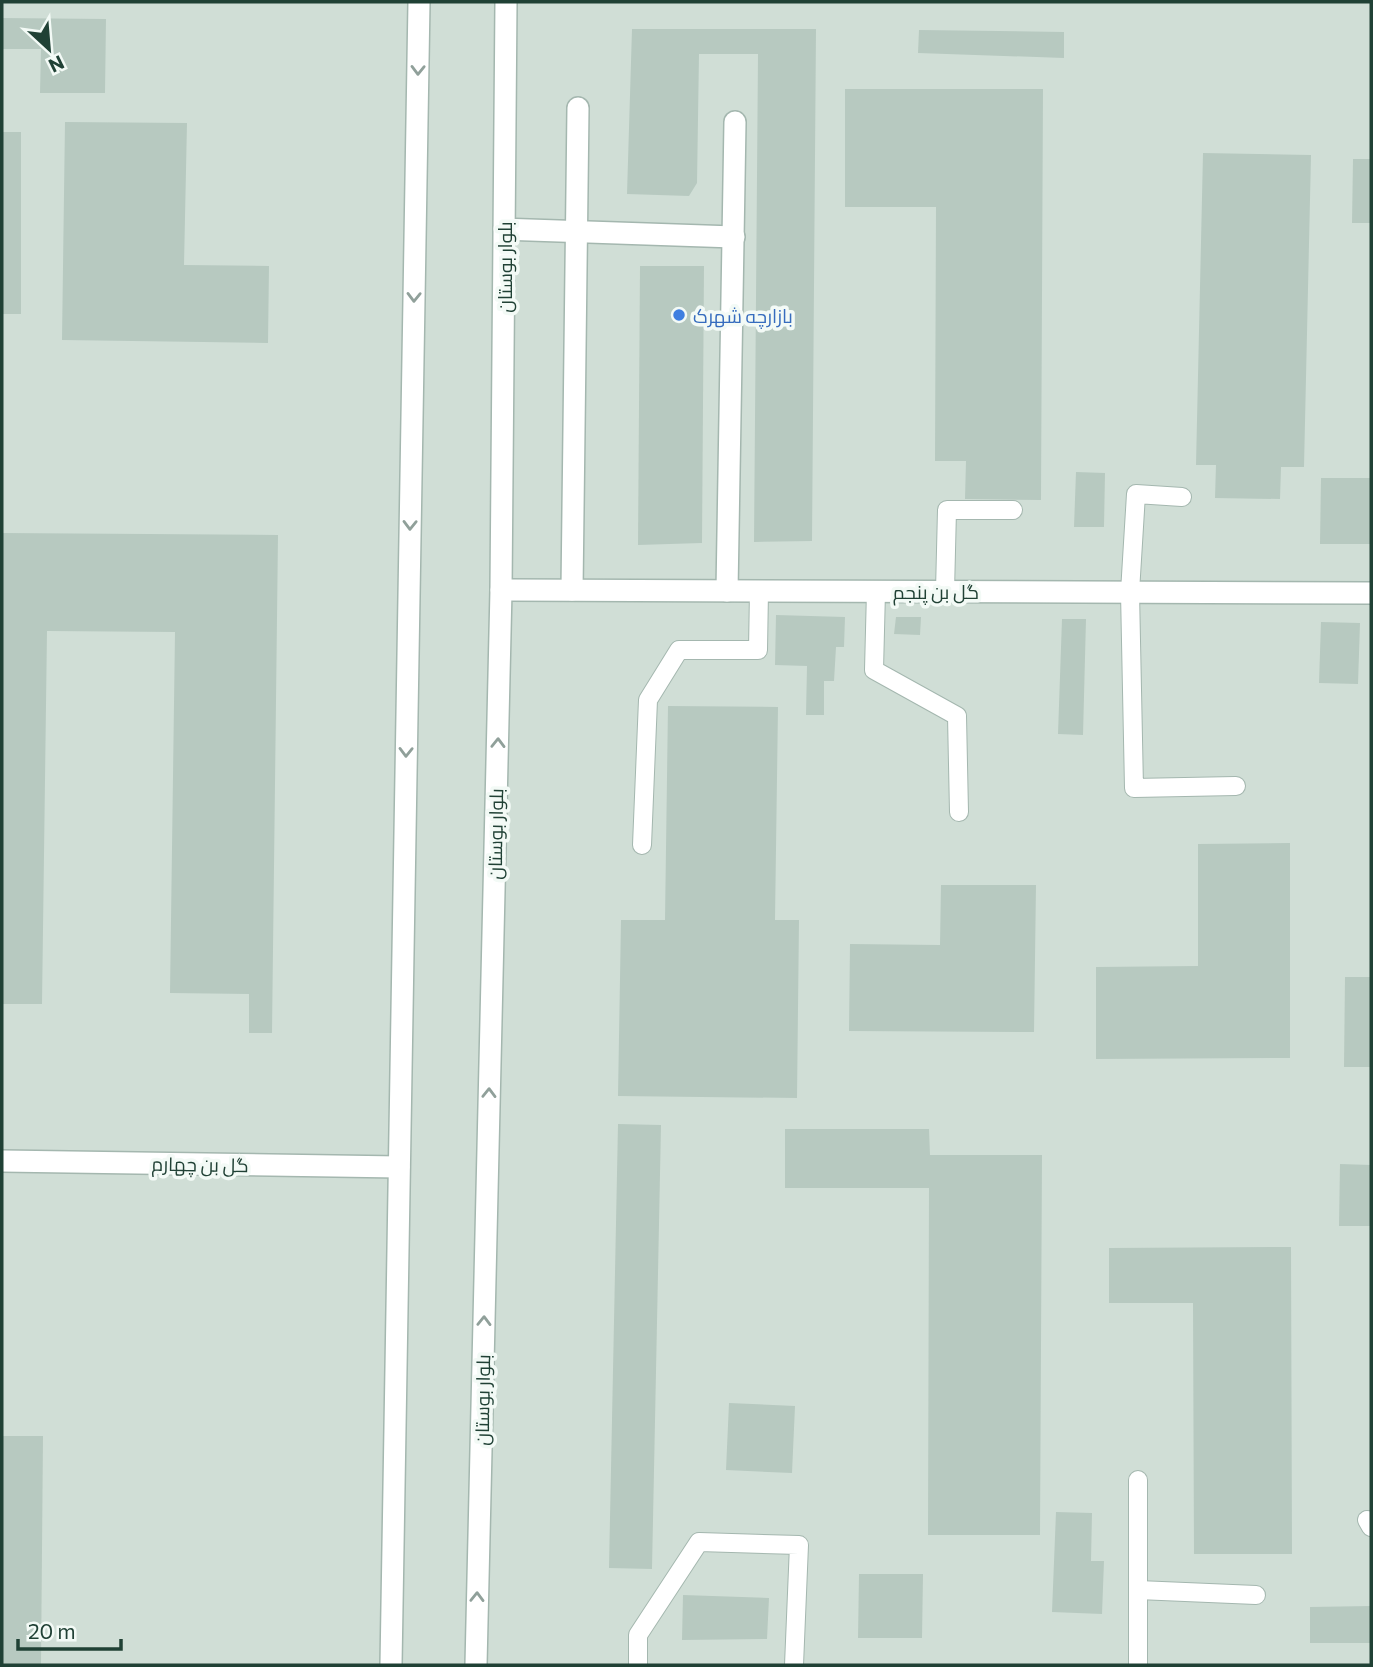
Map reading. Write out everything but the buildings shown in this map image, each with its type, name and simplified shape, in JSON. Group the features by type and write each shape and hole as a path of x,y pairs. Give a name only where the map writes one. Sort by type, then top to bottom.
{"street":[{"path":"391,1665 419,2"},
{"name":"بلوار بوستان","path":"476,1665 501,590 506,2"},
{"path":"572,590 578,108"},
{"path":"727,591 735,122"},
{"path":"504,229 734,237"},
{"name":"گل بن پنجم","path":"501,590 1371,593"},
{"name":"گل بن چهارم","path":"2,1161 399,1167"}],"lane":[{"path":"1182,497 1136,494 1130,592 1134,788 1236,786"},
{"path":"945,591 947,510 1013,510"},
{"path":"642,845 648,700 679,650 758,650 758,591"},
{"path":"876,592 874,670 957,716 959,812"},
{"path":"1138,1480 1138,1665"},
{"path":"638,1665 638,1634 699,1542 799,1545 794,1665"},
{"path":"1138,1590 1256,1595"}],"shaded area":[{"path":"2,2 1371,2 1371,1665 2,1665"}],"place":[{"name":"بازارچه شهرک","path":"679,315"}]}
